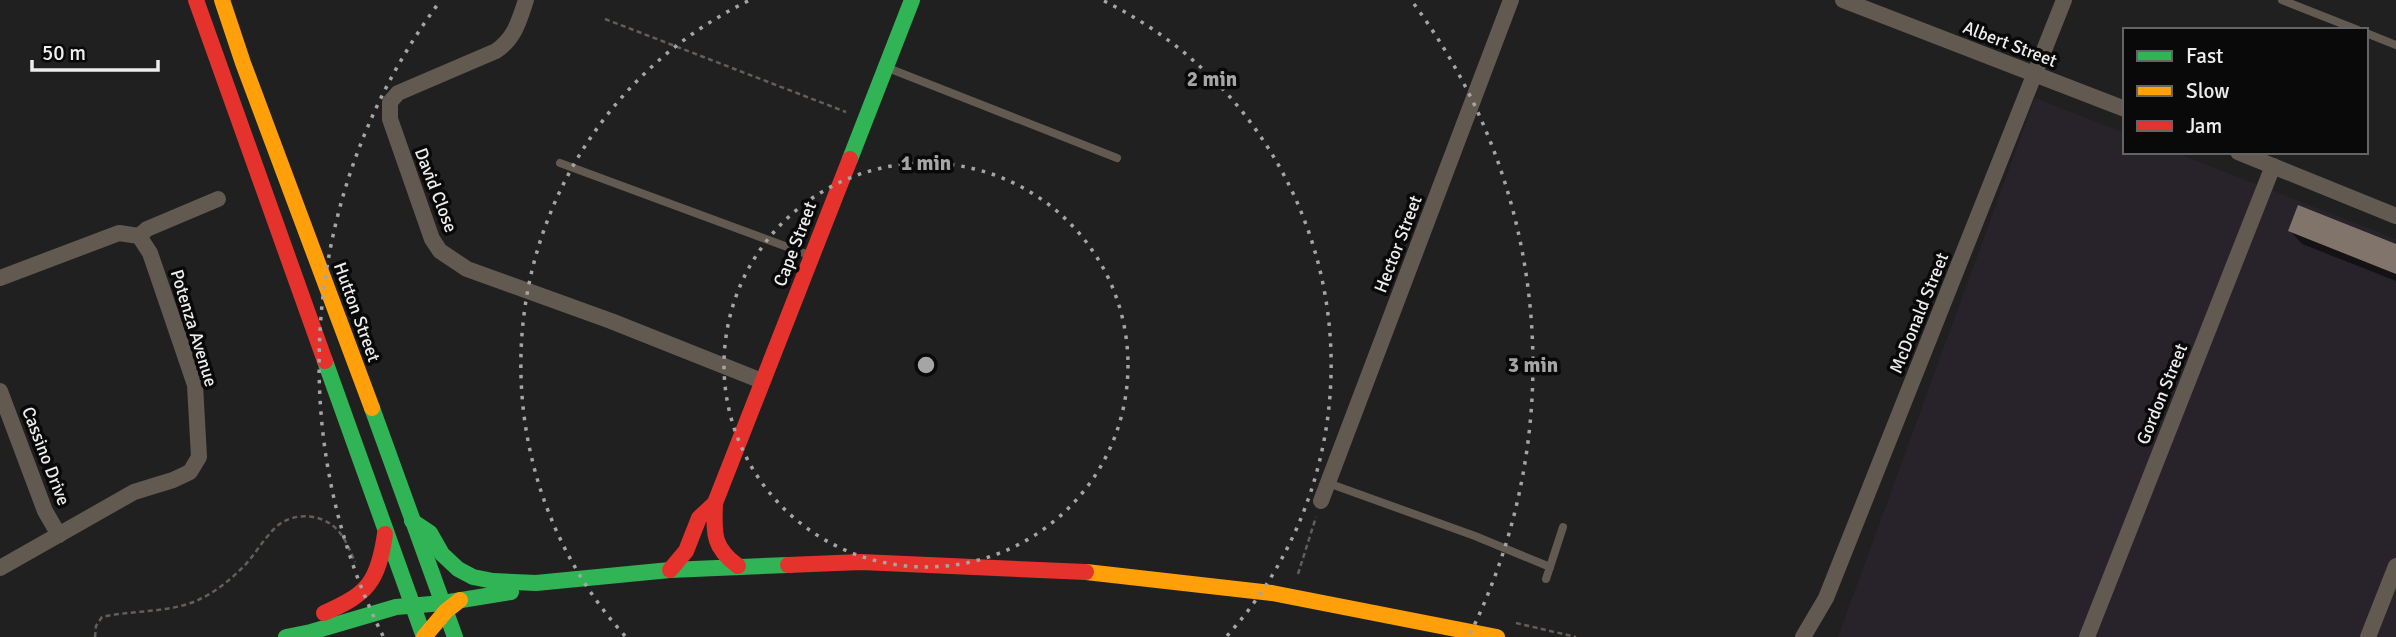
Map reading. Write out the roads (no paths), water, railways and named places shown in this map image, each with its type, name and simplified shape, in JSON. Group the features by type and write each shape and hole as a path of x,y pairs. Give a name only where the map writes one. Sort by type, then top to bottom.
{"main road":[{"path":"196,0 424,637"},
{"name":"Hutton Street","path":"222,0 443,610 454,633"},
{"name":"Cape Street","path":"738,566 722,556 718,549 714,531 715,503 912,0"},
{"name":"Cape Street","path":"670,570 686,551 699,518 715,503"},
{"path":"412,521 430,533 442,554 458,569 473,577 493,581 536,583 670,570 861,562 1077,571 1272,593 1497,637"},
{"path":"291,635 307,619 353,601 365,592 376,578 382,560 385,534"},
{"path":"424,637 443,610 460,600 517,591 536,583"},
{"path":"291,635 311,632 396,607 443,610"}],"street":[{"name":"David Close","path":"526,0 516,31 507,44 398,93 390,102 390,119 432,239 440,251 467,269 611,321 762,381"},
{"name":"Hector Street","path":"1321,501 1511,0"},
{"name":"Albert Street","path":"1843,0 2123,108"},
{"name":"McDonald Street","path":"1803,637 1826,598 2064,0"},
{"path":"2243,154 2396,216"},
{"name":"Gordon Street","path":"2087,637 2273,166"},
{"path":"0,278 119,233 139,236 147,229 218,199"},
{"name":"Potenza Avenue","path":"0,568 134,492 190,472 199,457 195,385 150,253 139,236"},
{"name":"Cassino Drive","path":"0,391 45,511 59,535"},
{"path":"2368,637 2394,574"}],"lane":[{"path":"2282,0 2353,28"},
{"path":"2368,34 2396,45"},
{"path":"886,67 1118,158"},
{"path":"560,163 811,256"},
{"path":"1328,483 1475,536 1550,567"},
{"path":"1546,579 1563,527"}]}
